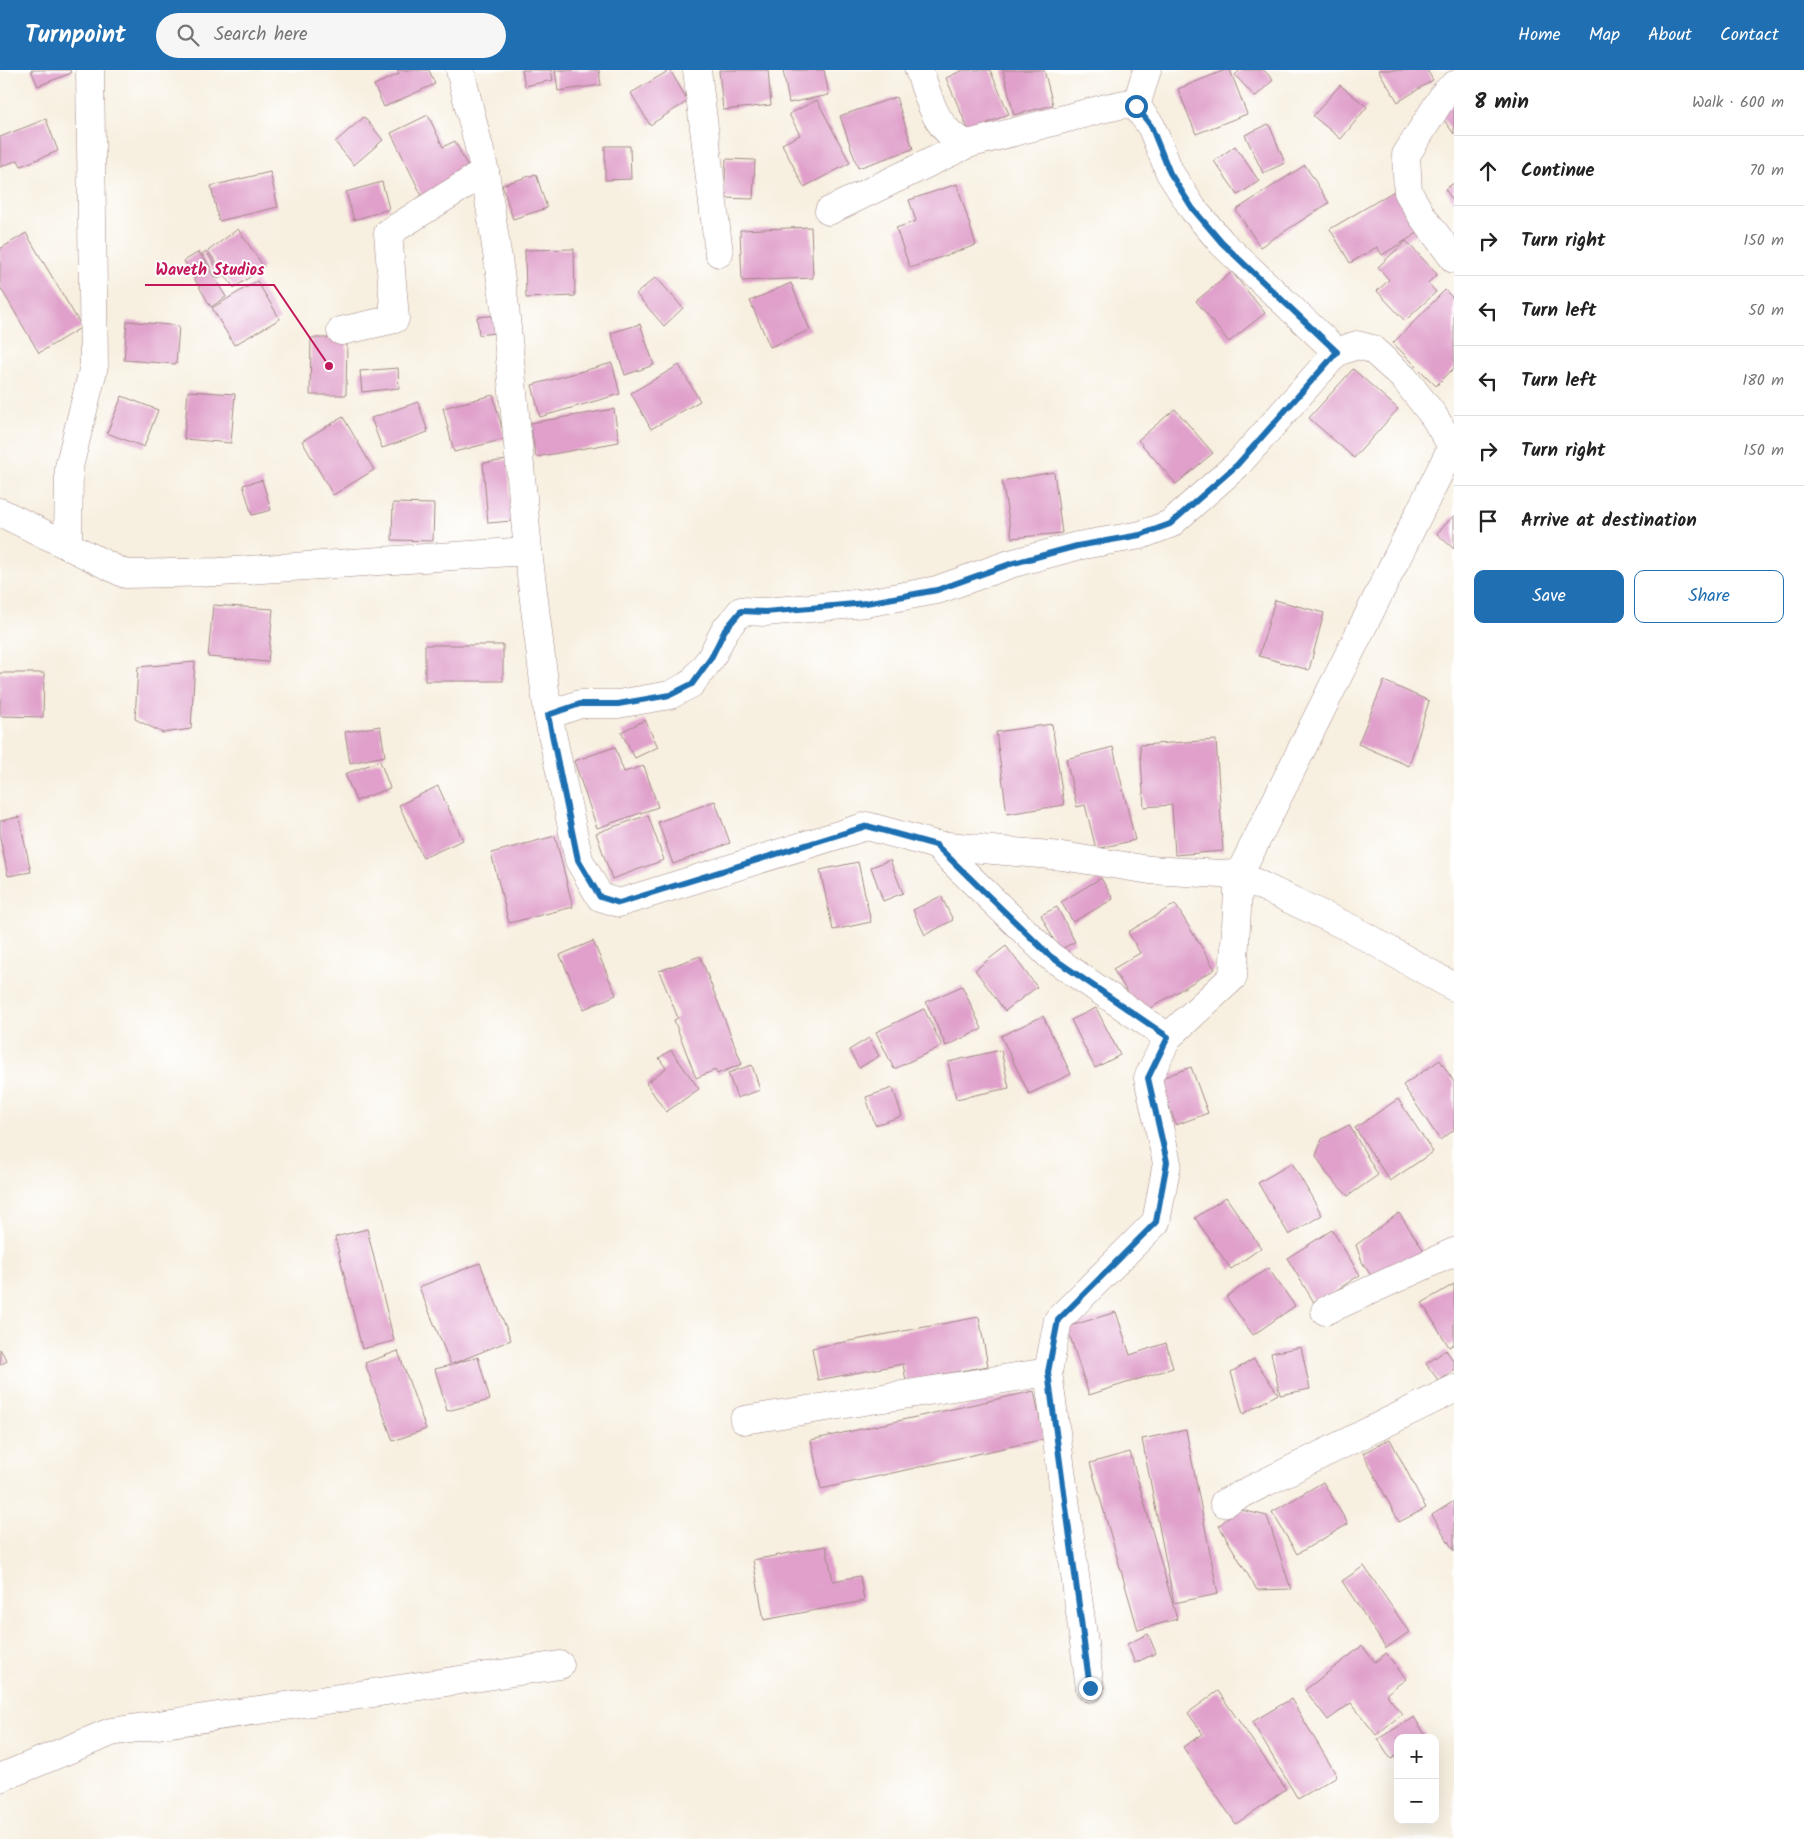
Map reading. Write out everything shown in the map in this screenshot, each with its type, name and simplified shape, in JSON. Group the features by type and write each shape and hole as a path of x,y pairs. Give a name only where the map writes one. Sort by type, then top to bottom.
{"street":[{"path":"68,546 69,467 94,366 90,70"},
{"path":"460,70 485,172 505,306 528,551 548,715 578,860 600,897 619,903 867,826 936,845 1062,856 1150,870 1239,875 1354,930 1454,987"},
{"path":"697,70 719,253"},
{"path":"919,70 940,124 954,139 968,144"},
{"path":"1136,106 1147,70"},
{"path":"1454,85 1446,93 1406,155 1408,192 1422,216 1454,259"},
{"path":"829,211 968,144 1106,108 1125,104 1136,106 1151,126 1170,173 1193,209 1222,243 1337,352"},
{"path":"341,331 395,319 388,233 485,172"},
{"path":"548,715 580,704 618,704 670,695 692,684 711,658 725,630 741,611 765,612 866,603 937,590 1019,562 1077,546 1140,535 1170,524 1237,465 1337,352 1357,345 1372,349 1404,378 1453,444 1239,875 1233,977 1168,1037 1148,1078 1167,1162 1156,1222 1058,1320 1048,1372 1090,1688"},
{"path":"0,512 125,574 220,572 528,551"},
{"path":"936,845 1050,956 1168,1037"},
{"path":"1325,1311 1454,1252"},
{"path":"744,1420 1048,1372"},
{"path":"1224,1503 1454,1389"},
{"path":"0,1778 111,1732 560,1665"}],"building":[{"path":"31,70 70,70 71,73 38,86"},
{"path":"397,70 429,70 435,84 384,107 374,85 399,74"},
{"path":"522,70 551,70 553,80 525,86"},
{"path":"555,70 599,70 601,85 558,91"},
{"path":"670,70 688,101 650,125 631,93"},
{"path":"719,70 768,70 771,105 723,110"},
{"path":"783,70 824,70 829,95 789,103"},
{"path":"963,70 990,70 1009,114 969,131 946,78"},
{"path":"1003,70 1044,70 1053,105 1014,115"},
{"path":"1225,70 1230,70 1247,114 1196,134 1178,89"},
{"path":"1240,70 1264,70 1273,80 1255,97 1235,75"},
{"path":"1378,70 1427,70 1433,80 1398,102"},
{"path":"1340,85 1367,107 1341,139 1313,116"},
{"path":"896,97 913,149 858,168 840,116"},
{"path":"817,100 850,163 804,187 782,144 800,135 789,114"},
{"path":"1454,103 1454,134 1439,113"},
{"path":"428,115 443,147 455,141 470,172 422,196 391,133"},
{"path":"364,117 383,140 354,165 335,142"},
{"path":"46,119 58,151 21,166 18,160 0,167 0,137"},
{"path":"1269,124 1285,163 1263,173 1245,135"},
{"path":"605,146 630,146 631,179 605,180"},
{"path":"1235,146 1259,181 1238,195 1214,161"},
{"path":"726,159 755,160 753,199 724,198"},
{"path":"1305,165 1329,203 1260,247 1236,210"},
{"path":"270,172 278,207 219,221 211,186"},
{"path":"536,174 547,208 513,219 502,185"},
{"path":"382,182 389,209 354,220 346,192"},
{"path":"1454,183 1454,202 1445,189"},
{"path":"957,184 976,245 910,268 896,228 916,221 909,200"},
{"path":"1396,190 1421,231 1382,255 1377,247 1350,263 1330,229"},
{"path":"811,227 813,278 742,281 740,230"},
{"path":"238,229 264,267 234,288 208,251"},
{"path":"26,233 82,327 39,353 0,287 0,249"},
{"path":"1406,241 1437,274 1428,283 1436,292 1405,321 1377,291 1389,280 1378,267"},
{"path":"574,249 575,296 526,298 525,250"},
{"path":"206,251 222,276 218,279 202,254"},
{"path":"199,252 226,297 211,307 184,261"},
{"path":"1232,272 1265,313 1229,342 1196,301"},
{"path":"656,277 683,308 664,326 636,294"},
{"path":"257,281 280,319 234,345 212,308"},
{"path":"791,283 810,330 770,347 750,301"},
{"path":"1445,290 1454,299 1454,368 1436,386 1393,343"},
{"path":"499,315 501,332 479,335 477,317"},
{"path":"127,321 179,326 176,364 124,360"},
{"path":"640,324 654,365 625,375 611,333"},
{"path":"311,338 347,338 346,395 310,395"},
{"path":"612,363 620,394 540,417 532,385"},
{"path":"679,365 700,401 651,429 631,393"},
{"path":"398,368 399,388 362,392 360,371"},
{"path":"1353,369 1398,409 1354,458 1309,418"},
{"path":"188,391 235,394 231,443 184,439"},
{"path":"493,395 505,439 454,452 443,408"},
{"path":"122,396 158,410 144,447 107,433"},
{"path":"418,402 428,432 382,448 371,418"},
{"path":"614,409 619,442 536,457 530,423"},
{"path":"1175,409 1213,453 1176,484 1138,440"},
{"path":"343,417 374,470 333,495 302,441"},
{"path":"508,460 512,521 488,523 483,463"},
{"path":"1054,472 1062,533 1012,538 1002,481"},
{"path":"262,480 271,510 252,515 243,485"},
{"path":"393,503 434,504 433,541 392,540"},
{"path":"1454,515 1454,549 1437,534"},
{"path":"1275,600 1324,613 1309,670 1259,656"},
{"path":"213,605 273,609 268,662 208,657"},
{"path":"425,645 503,645 503,681 425,681"},
{"path":"195,662 191,729 163,733 135,719 138,667"},
{"path":"0,673 44,673 43,717 0,716"},
{"path":"1384,681 1429,701 1409,766 1358,744"},
{"path":"645,720 658,747 635,758 621,732"},
{"path":"1052,724 1064,805 1007,814 996,732"},
{"path":"380,726 385,756 350,763 345,732"},
{"path":"1216,740 1223,851 1175,855 1172,805 1144,807 1140,745"},
{"path":"615,747 624,772 644,766 658,807 597,828 574,761"},
{"path":"1113,747 1135,840 1096,849 1085,805 1077,807 1066,759"},
{"path":"380,761 390,788 356,801 345,774"},
{"path":"438,786 463,840 423,858 399,805"},
{"path":"715,801 730,843 673,864 658,822"},
{"path":"648,815 664,860 612,879 596,833"},
{"path":"19,817 31,872 8,876 0,838 0,821"},
{"path":"555,836 573,907 509,923 491,853"},
{"path":"890,860 903,893 883,901 871,867"},
{"path":"858,862 871,922 833,930 820,870"},
{"path":"1101,878 1113,899 1073,922 1061,902"},
{"path":"941,896 953,920 925,935 913,910"},
{"path":"1175,904 1215,969 1141,1014 1113,969 1140,953 1128,932"},
{"path":"1057,907 1075,942 1059,950 1041,915"},
{"path":"593,941 616,995 584,1009 560,955"},
{"path":"1006,946 1037,987 1005,1011 975,970"},
{"path":"700,956 742,1064 717,1074 715,1070 696,1078 674,1020 678,1018 659,971"},
{"path":"962,986 982,1029 946,1046 926,1002"},
{"path":"1096,1008 1120,1055 1095,1068 1071,1020"},
{"path":"924,1009 942,1046 894,1069 876,1032"},
{"path":"1043,1016 1071,1074 1029,1094 1001,1036"},
{"path":"869,1038 879,1056 859,1068 849,1050"},
{"path":"671,1050 699,1089 666,1112 646,1083 666,1068 659,1058"},
{"path":"1001,1050 1009,1088 956,1099 948,1062"},
{"path":"1440,1060 1454,1082 1454,1130 1440,1140 1403,1085"},
{"path":"752,1065 760,1090 737,1098 728,1073"},
{"path":"1191,1067 1208,1113 1176,1125 1159,1079"},
{"path":"893,1088 902,1116 875,1125 866,1097"},
{"path":"1398,1099 1433,1152 1390,1181 1355,1128"},
{"path":"1349,1125 1378,1175 1348,1196 1327,1174 1316,1156 1322,1139"},
{"path":"1292,1163 1322,1215 1289,1235 1258,1183"},
{"path":"1226,1197 1261,1248 1231,1269 1195,1218"},
{"path":"1399,1213 1424,1251 1404,1267 1373,1279 1362,1262 1356,1245"},
{"path":"367,1229 394,1341 362,1349 335,1237"},
{"path":"1332,1230 1360,1275 1315,1304 1287,1258"},
{"path":"480,1263 511,1340 452,1364 478,1357 490,1400 447,1411 435,1369 451,1365 419,1287"},
{"path":"1268,1268 1295,1306 1253,1335 1226,1297"},
{"path":"1454,1284 1454,1344 1449,1347 1422,1303"},
{"path":"1116,1312 1130,1355 1166,1343 1173,1368 1089,1395 1067,1327"},
{"path":"979,1317 988,1366 906,1381 903,1364 818,1380 812,1348"},
{"path":"1301,1347 1310,1389 1280,1395 1271,1353"},
{"path":"0,1349 7,1361 0,1365"},
{"path":"1446,1350 1454,1362 1454,1371 1439,1381 1426,1364"},
{"path":"398,1351 426,1429 393,1441 365,1363"},
{"path":"1254,1359 1278,1394 1243,1414 1231,1372"},
{"path":"1034,1391 1044,1439 821,1489 811,1440"},
{"path":"1186,1430 1218,1594 1174,1603 1142,1439"},
{"path":"1390,1439 1426,1508 1399,1522 1363,1453"},
{"path":"1130,1452 1177,1619 1138,1630 1090,1463"},
{"path":"1323,1482 1348,1524 1297,1554 1272,1512"},
{"path":"1454,1501 1454,1551 1432,1515"},
{"path":"1237,1509 1267,1516 1291,1589 1257,1590 1219,1526"},
{"path":"826,1546 833,1581 860,1576 864,1601 764,1620 753,1560"},
{"path":"1364,1566 1409,1632 1386,1648 1342,1581"},
{"path":"1148,1634 1156,1653 1135,1663 1127,1644"},
{"path":"1362,1646 1375,1662 1386,1653 1406,1679 1386,1694 1402,1714 1376,1735 1351,1703 1328,1720 1305,1690"},
{"path":"1218,1691 1286,1789 1236,1824 1183,1747 1203,1734 1188,1713"},
{"path":"1291,1699 1337,1776 1298,1799 1252,1722"},
{"path":"1414,1717 1425,1734 1394,1734 1394,1757 1391,1759 1378,1739"}],"place":[{"name":"Waveth Studios","path":"329,366"}],"route":[{"path":"1090,1688 1048,1372 1058,1320 1156,1222 1167,1162 1148,1078 1168,1037 1050,956 936,845 867,826 619,903 600,897 578,860 548,715 580,704 618,704 670,695 692,684 711,658 725,630 741,611 765,612 866,603 937,590 1010,564 1045,554 1077,546 1140,535 1170,524 1237,465 1337,352 1222,243 1193,209 1170,173 1151,126 1136,106"}]}
